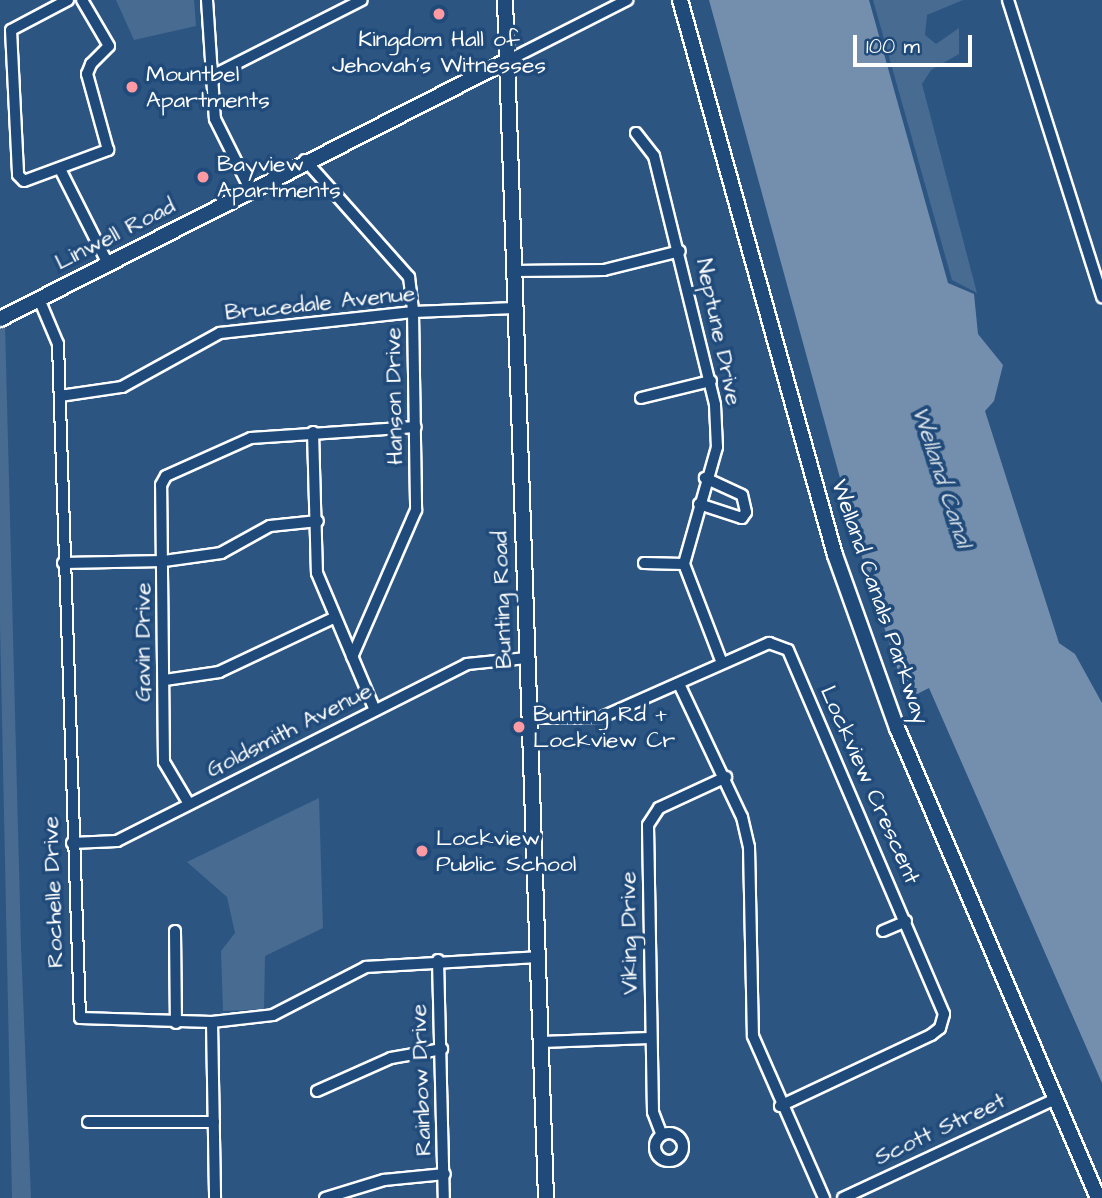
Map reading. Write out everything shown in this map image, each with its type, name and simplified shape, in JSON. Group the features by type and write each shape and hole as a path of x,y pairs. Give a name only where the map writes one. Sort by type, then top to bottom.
{"main road":[{"name":"Bunting Road","path":"505,0 546,1198"},
{"name":"Welland Canals Parkway","path":"680,0 835,555 897,728 1098,1198"},
{"name":"Linwell Road","path":"0,319 305,160 507,61"}],"street":[{"path":"68,0 11,30 18,175 24,181 61,171 108,150 87,74 109,46 82,0"},
{"path":"207,0 210,77 215,119 250,189"},
{"path":"210,77 362,0"},
{"name":"Linwell Road","path":"507,61 627,0"},
{"path":"1008,0 1102,297"},
{"name":"Neptune Drive","path":"636,133 654,156 711,381 717,447 705,478 684,565"},
{"name":"Hanson Drive","path":"305,160 409,277 413,312 416,510 352,657"},
{"path":"61,171 108,264"},
{"path":"513,271 604,270 680,251"},
{"name":"Rochelle Drive","path":"39,299 58,344 72,843 80,1018 176,1023 273,1015 366,967 438,960 537,957"},
{"name":"Brucedale Avenue","path":"60,396 122,387 220,333 413,312 515,308"},
{"path":"641,398 711,381"},
{"path":"375,710 332,618 317,573 318,521 313,432 416,427"},
{"name":"Gavin Drive","path":"189,804 164,762 164,561 161,485 166,476 251,438 313,432"},
{"path":"699,504 741,518 747,512 742,495 705,478"},
{"path":"63,563 164,561 221,553 270,526 318,521"},
{"path":"644,563 684,565 722,663"},
{"path":"165,680 219,672 332,618"},
{"name":"Lockview Crescent","path":"529,718 602,717 769,643 788,650 943,1007 940,1028 780,1106"},
{"name":"Goldsmith Avenue","path":"72,843 117,841 467,664 527,658"},
{"path":"679,684 726,777 749,847 753,1036 780,1106 824,1198"},
{"name":"Viking Drive","path":"661,1133 653,1112 648,825 659,808 726,777"},
{"path":"883,931 906,921"},
{"path":"175,931 176,1023"},
{"name":"Rainbow Drive","path":"438,960 444,1198"},
{"path":"212,1022 215,1198"},
{"path":"540,1042 651,1038"},
{"path":"317,1091 391,1058 442,1049"},
{"name":"Scott Street","path":"843,1198 1055,1099"},
{"path":"88,1122 214,1122"},
{"path":"325,1198 384,1180 445,1174"}],"shaded area":[{"path":"116,0 194,0 196,26 134,40"},
{"path":"873,0 963,0 927,15 925,35 936,44 959,28 959,54 931,70 922,84 977,293 952,280"},
{"path":"5,324 21,945 31,1198 12,1198 0,623 0,326"},
{"path":"319,798 323,928 265,956 264,1009 223,1011 221,951 235,933 227,897 187,862"}],"water":[{"name":"Welland Canal","path":"709,0 869,0 948,283 974,294 978,334 1003,365 994,401 985,411 1059,643 1075,654 1102,703 1102,1083 929,688 907,699 860,551"}],"place":[{"name":"Kingdom Hall of Jehovah's Witnesses","path":"439,14"},
{"name":"Mountbel Apartments","path":"132,87"},
{"name":"Bayview Apartments","path":"203,177"},
{"name":"Bunting Rd + Lockview Cr","path":"519,727"},
{"name":"Lockview Public School","path":"422,851"}]}
